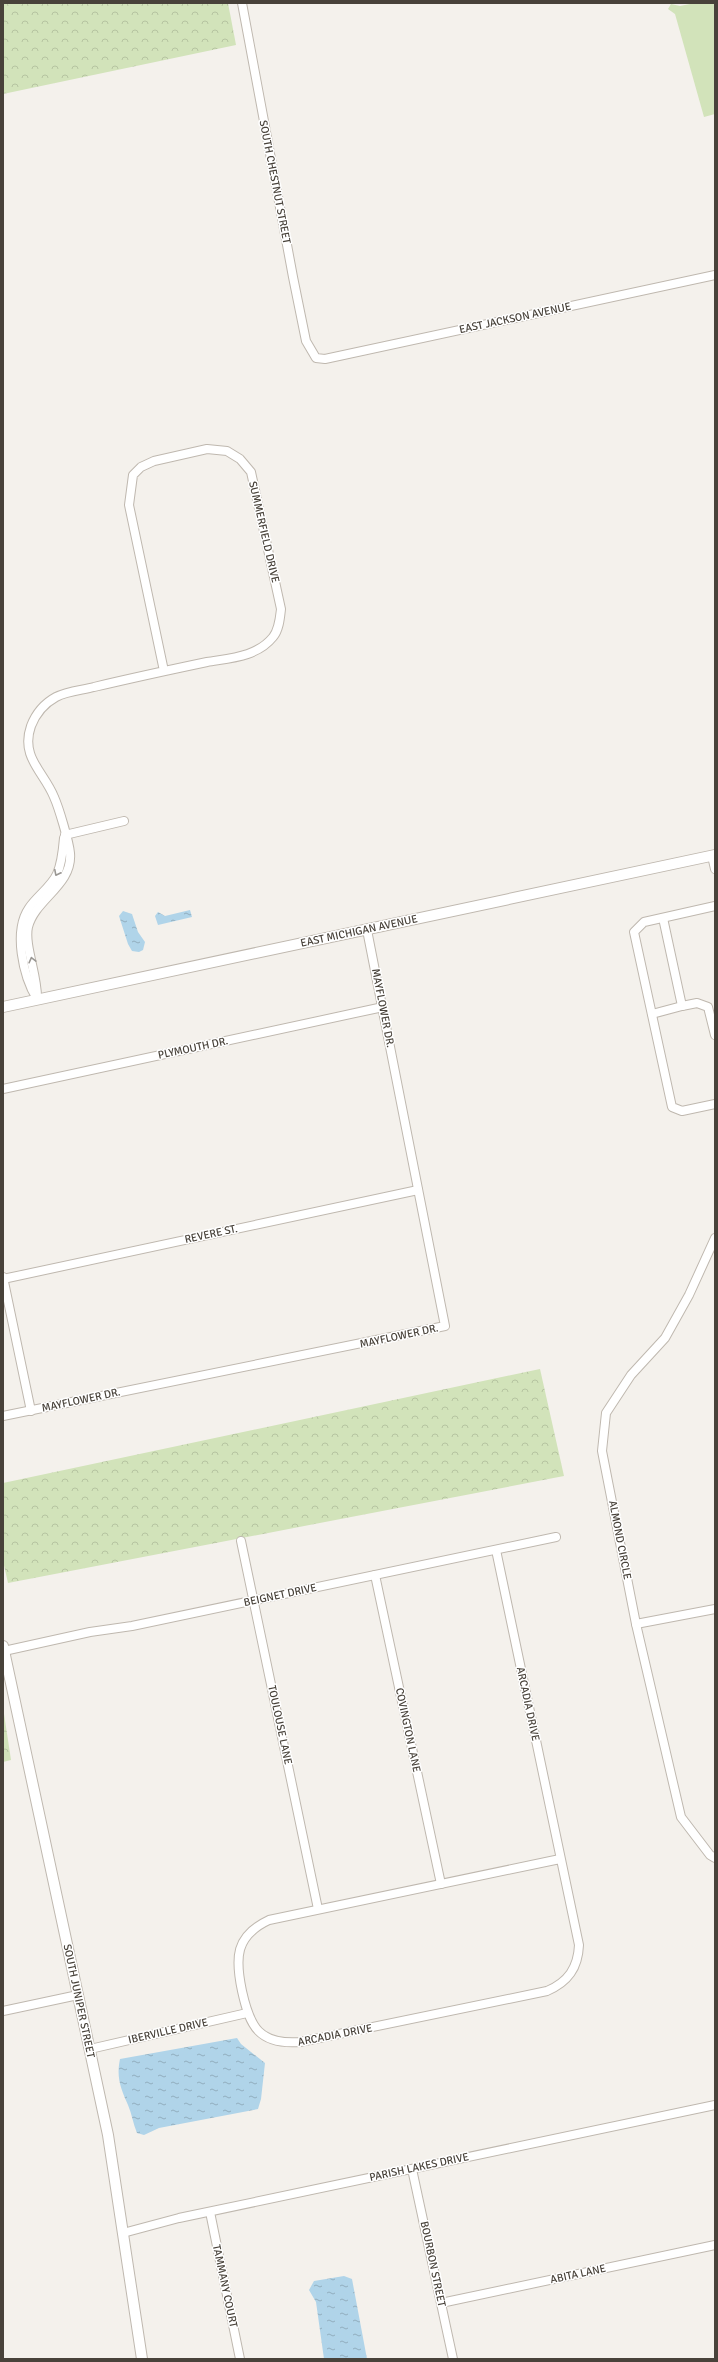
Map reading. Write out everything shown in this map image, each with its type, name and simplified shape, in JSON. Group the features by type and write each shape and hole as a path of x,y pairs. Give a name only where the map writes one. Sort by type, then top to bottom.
{"street":[{"name":"SOUTH CHESTNUT STREET","path":"242,3 306,341 316,358"},
{"name":"EAST JACKSON AVENUE","path":"316,358 325,360 715,275"},
{"name":"SUMMERFIELD DRIVE","path":"37,999 38,984 28,940 28,928 38,909 55,890 64,877 70,853 54,798 44,777 32,762 28,745 31,726 41,708 58,696 164,671 252,653 274,637 279,625 281,609 251,472 240,459 226,450 207,449 154,461 141,467 134,475 129,504 164,671"},
{"path":"65,835 124,821"},
{"path":"714,856 715,869"},
{"name":"EAST MICHIGAN AVENUE","path":"3,1006 714,856"},
{"path":"715,906 644,922 634,932 672,1107 682,1111 715,1104"},
{"path":"663,918 682,1006"},
{"name":"MAYFLOWER DR.","path":"3,1416 445,1326 367,930"},
{"path":"652,1014 698,1003 708,1007 715,1035"},
{"name":"PLYMOUTH DR.","path":"3,1089 382,1007"},
{"name":"REVERE ST.","path":"3,1278 418,1190"},
{"name":"ALMOND CIRCLE","path":"715,1238 689,1295 666,1338 632,1375 606,1413 602,1451 636,1624 682,1816 710,1855 715,1858"},
{"path":"3,1278 31,1411"},
{"name":"BEIGNET DRIVE","path":"4,1648 254,1601 556,1537"},
{"name":"TOULOUSE LANE","path":"241,1540 318,1909"},
{"name":"ARCADIA DRIVE","path":"496,1550 579,1945 578,1959 573,1970 557,1986 539,1992 300,2042 287,2043 272,2040 260,2033 252,2024 247,2013 238,1970 238,1959 245,1937 252,1929 269,1920 560,1859"},
{"name":"COVINGTON LANE","path":"375,1575 441,1884"},
{"path":"636,1624 715,1609"},
{"name":"SOUTH JUNIPER STREET","path":"4,1648 108,2135 142,2359"},
{"path":"3,2011 78,1995"},
{"name":"IBERVILLE DRIVE","path":"90,2049 247,2013"},
{"name":"PARISH LAKES DRIVE","path":"124,2233 179,2218 715,2105"},
{"name":"BOURBON STREET","path":"412,2169 454,2359"},
{"name":"TAMMANY COURT","path":"210,2212 240,2359"},
{"name":"ABITA LANE","path":"441,2303 715,2245"}],"green space":[{"path":"3,3 228,3 236,45 3,94"},
{"path":"695,3 715,3 715,114 704,117 675,14 668,9 671,4 680,6"},
{"path":"540,1369 564,1476 8,1583 3,1561 3,1483"},
{"path":"3,1707 11,1760 3,1762"}],"water":[{"path":"190,910 192,917 158,925 155,916 158,912 165,916"},
{"path":"123,911 132,914 138,932 145,942 143,950 139,952 132,951 128,944 119,916"},
{"path":"237,2038 241,2044 265,2063 261,2099 258,2109 159,2128 144,2135 137,2133 120,2083 120,2059"},
{"path":"344,2276 352,2279 367,2359 324,2359 316,2302 309,2290 314,2281"}]}
